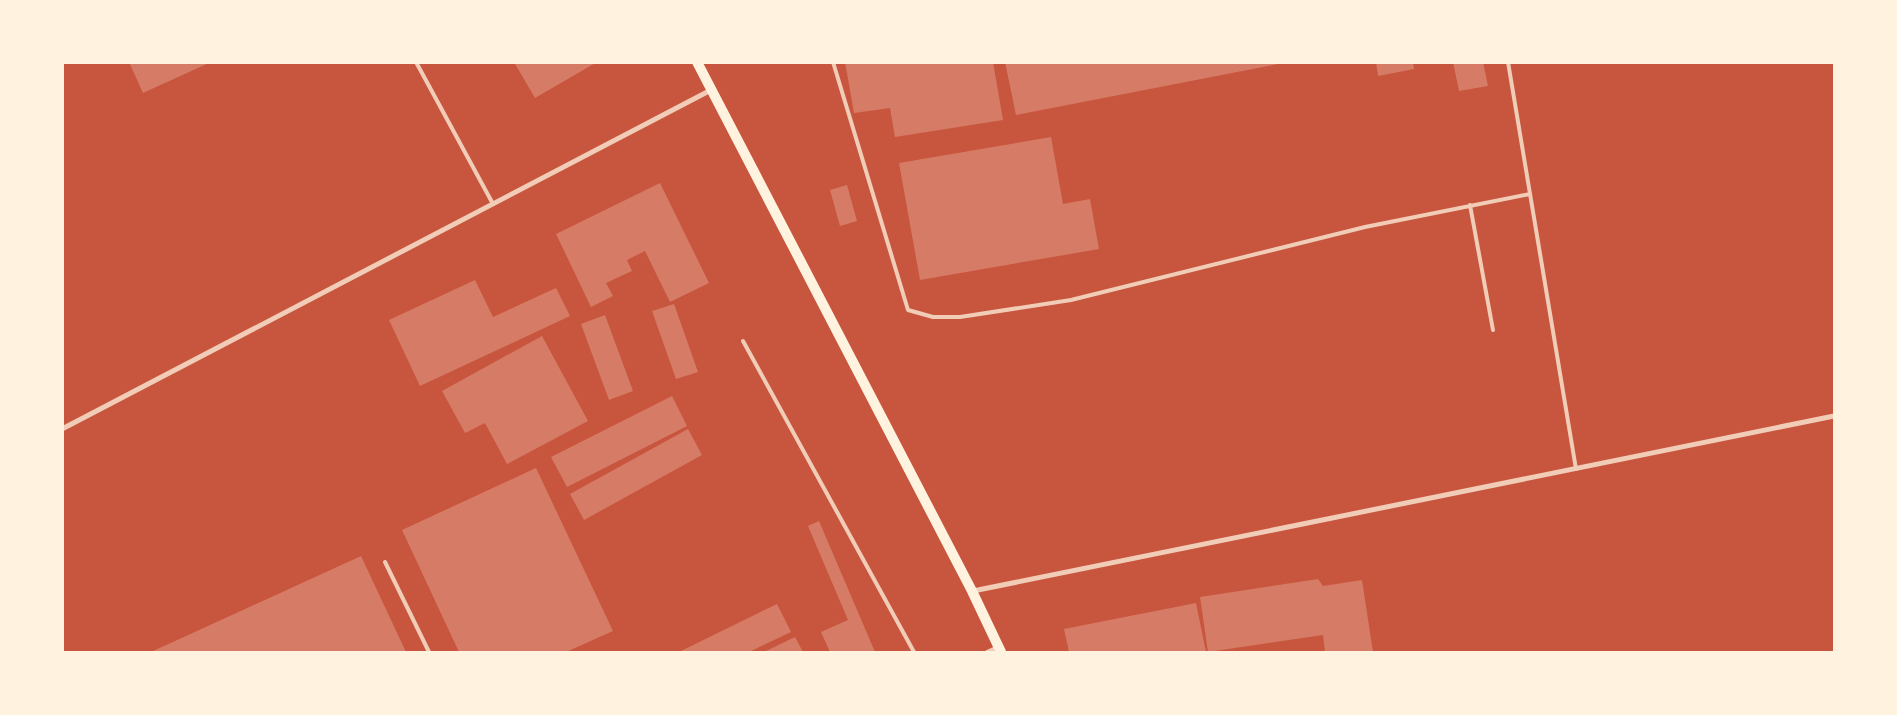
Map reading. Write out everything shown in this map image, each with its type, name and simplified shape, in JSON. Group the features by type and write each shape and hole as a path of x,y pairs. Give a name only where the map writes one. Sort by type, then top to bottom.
{"main road":[{"path":"701,64 711,89 972,592 999,650"}],"street":[{"path":"62,429 711,89"},
{"path":"972,592 1834,416"}],"lane":[{"path":"416,62 493,204"},
{"path":"832,62 908,310 933,317 960,317 1071,300 1365,227 1530,194"},
{"path":"1508,62 1576,469"},
{"path":"1470,205 1493,330"},
{"path":"743,341 914,652"},
{"path":"385,562 429,652"},
{"path":"987,652 999,650"}],"building":[{"path":"129,62 211,62 143,93"},
{"path":"514,62 597,62 535,98"},
{"path":"845,62 993,62 1003,120 895,137 890,108 854,113"},
{"path":"1005,62 1283,62 1283,63 1016,115"},
{"path":"1376,62 1413,62 1414,69 1378,76"},
{"path":"1453,62 1483,62 1488,86 1459,91"},
{"path":"1051,137 1063,204 1090,199 1099,249 920,280 899,163"},
{"path":"660,183 709,283 670,302 645,251 627,260 632,271 606,283 613,296 591,307 556,234"},
{"path":"847,185 857,221 840,226 830,190"},
{"path":"475,280 493,317 556,288 570,316 420,386 389,320"},
{"path":"674,304 698,372 676,379 652,311"},
{"path":"605,315 633,391 609,400 581,324"},
{"path":"542,336 588,421 507,464 485,423 465,433 442,391"},
{"path":"672,396 687,426 567,487 551,457"},
{"path":"688,429 702,455 584,520 570,494"},
{"path":"536,468 613,631 566,652 459,652 402,530"},
{"path":"819,521 875,652 830,652 821,632 848,620 808,526"},
{"path":"361,556 406,652 151,652"},
{"path":"1318,579 1323,586 1362,580 1373,652 1325,652 1323,635 1208,652 1200,597"},
{"path":"1196,603 1206,652 1069,652 1064,629"},
{"path":"777,604 791,632 749,652 679,652"},
{"path":"795,637 803,652 764,652"}]}
